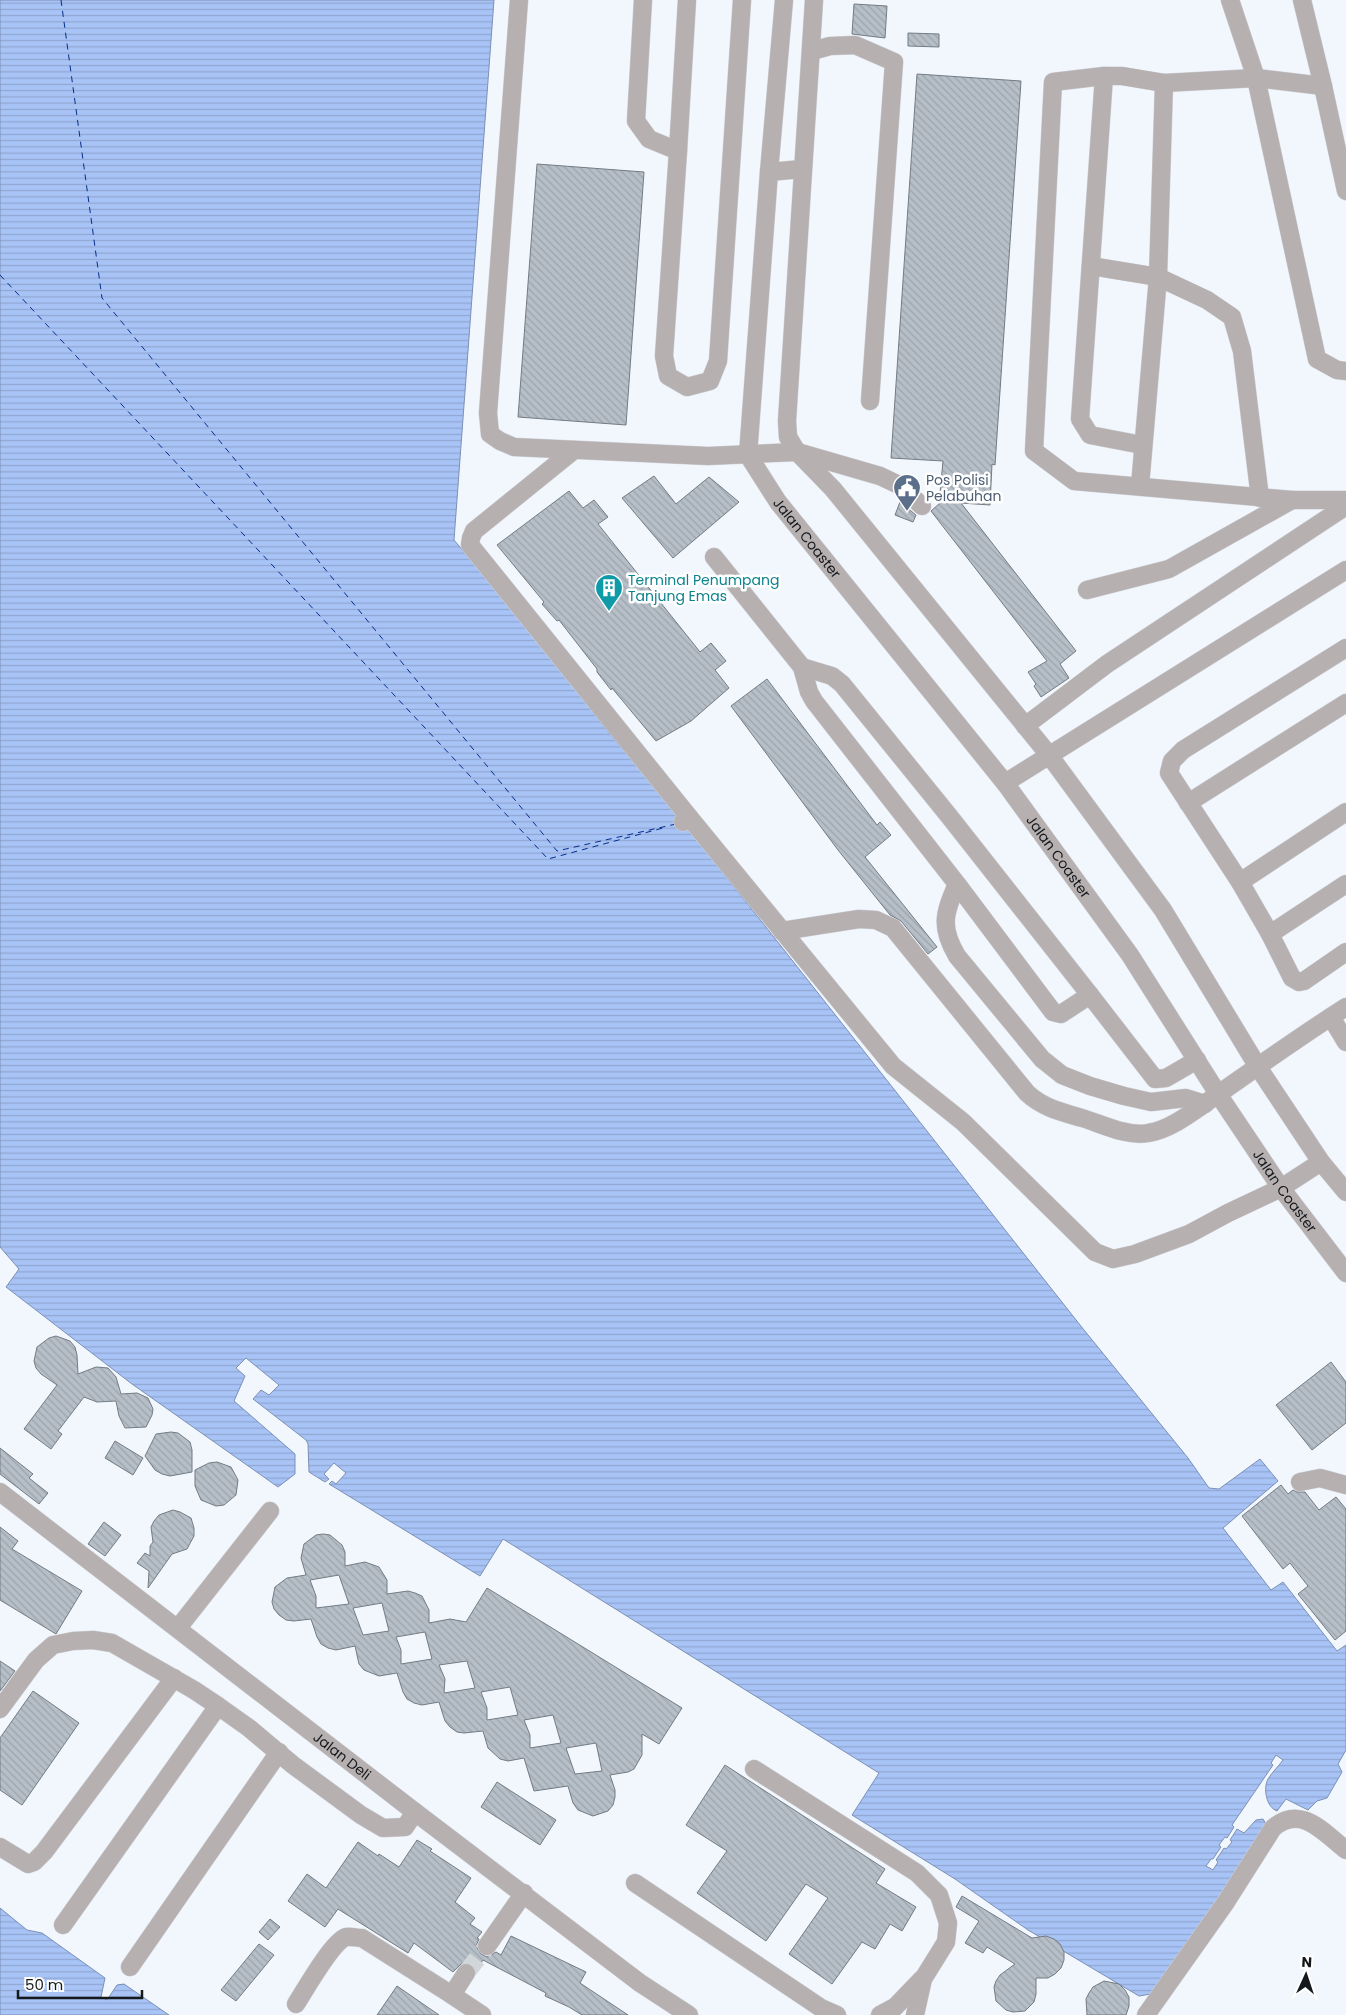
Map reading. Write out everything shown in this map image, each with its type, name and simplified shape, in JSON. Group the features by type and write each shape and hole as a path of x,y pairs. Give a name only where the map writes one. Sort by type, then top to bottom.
{"lane":[{"path":"519,0 488,413 490,434 514,448 708,456 797,452 880,476 899,485 922,506"},
{"path":"643,0 636,121 649,139 678,152"},
{"path":"687,0 664,356 668,376 688,387 710,381 718,361 742,0"},
{"path":"748,455 768,172 784,0"},
{"path":"814,0 787,421 788,437 797,452 833,489 1049,755 1163,910 1258,1068 1320,1162 1346,1192"},
{"path":"1230,0 1256,78 1317,359 1337,370 1346,371"},
{"path":"1302,0 1346,191"},
{"path":"812,51 830,46 855,45 894,62 870,402"},
{"path":"1323,86 1256,78 1164,83 1122,76 1104,76 1053,82 1034,451 1074,481 1260,498 1346,500"},
{"path":"1104,76 1080,419 1090,435 1142,445"},
{"path":"1140,486 1142,445 1158,277 1164,83"},
{"path":"768,172 802,169"},
{"path":"1090,266 1158,277 1207,300 1232,318 1242,351 1260,498"},
{"path":"574,450 474,531 470,544 686,820 782,931 893,1066 963,1122 1095,1252 1113,1259 1135,1254 1189,1234 1281,1188 1320,1162"},
{"name":"Jalan Coaster","path":"748,455 778,502 1006,783 1130,955 1197,1060 1211,1099 1346,1273"},
{"path":"1087,590 1168,569 1292,500"},
{"path":"1025,726 1107,664 1346,506"},
{"path":"714,556 802,667 809,692 814,701 957,884 1053,1012 1061,1014 1090,995"},
{"path":"1006,783 1346,570"},
{"path":"1346,648 1183,750 1172,761 1168,773 1240,882 1270,934 1292,978 1299,982 1304,981 1346,952"},
{"path":"802,667 832,676 842,684 949,816 1155,1079 1166,1078 1197,1060"},
{"path":"1188,803 1346,703"},
{"path":"1240,882 1346,812"},
{"path":"957,884 946,913 945,927 948,940 957,956 1042,1059 1062,1075 1124,1096 1151,1102 1186,1098 1211,1099"},
{"path":"1270,934 1346,884"},
{"path":"782,931 859,919 876,920 893,928 1028,1094 1037,1102 1051,1109 1130,1132 1146,1134 1162,1130 1258,1068 1292,1042 1346,1007"},
{"path":"1331,1017 1346,1042"},
{"path":"1300,1482 1320,1478 1346,1485"},
{"name":"Jalan Deli","path":"0,1492 640,1983 689,2015"},
{"path":"178,1628 270,1511"},
{"path":"0,1709 36,1660 54,1645 73,1641 93,1640 112,1643 174,1678 218,1706 279,1752 293,1765 383,1828 405,1827 415,1812"},
{"path":"0,1847 28,1864 34,1862 44,1852 174,1678"},
{"path":"63,1925 218,1706"},
{"path":"130,1967 279,1752"},
{"path":"754,1769 917,1873 939,1895 948,1923 946,1942 923,1979 895,2007 880,2015"},
{"path":"1146,2015 1226,1902 1273,1828 1281,1821 1292,1818 1311,1823 1346,1850"},
{"path":"635,1883 821,2008 837,2015"},
{"path":"487,1946 524,1894"},
{"path":"296,2004 328,1954 338,1942 347,1937 362,1938 482,2015"},
{"path":"452,1995 466,1973"},
{"path":"916,2015 923,1979"}],"water":[{"path":"0,0 494,0 454,540 513,610 611,735 683,822 1084,1330 1188,1458 1209,1488 1219,1489 1260,1459 1278,1481 1223,1528 1271,1590 1283,1582 1337,1651 1346,1645 1346,1750 1338,1764 1342,1772 1327,1798 1317,1801 1308,1810 1286,1799 1277,1811 1270,1806 1266,1797 1266,1783 1283,1760 1276,1755 1271,1763 1273,1765 1232,1825 1234,1827 1227,1838 1225,1837 1219,1845 1221,1847 1206,1866 1213,1870 1218,1862 1216,1860 1224,1848 1226,1849 1232,1842 1230,1840 1237,1829 1244,1833 1256,1820 1263,1819 1266,1824 1263,1836 1151,1994 1139,1996 1028,1930 955,1879 852,1815 879,1773 503,1539 480,1576 329,1484 332,1481 336,1484 346,1473 334,1463 324,1474 329,1479 325,1482 309,1472 308,1444 306,1440 253,1399 261,1390 269,1395 279,1385 246,1358 236,1368 245,1376 234,1401 295,1454 295,1474 278,1487 132,1384 6,1287 19,1269 0,1247"},
{"path":"0,1908 27,1930 42,1933 105,1978 101,1997 107,2000 117,1985 124,1984 169,2015 0,2015"}],"building":[{"path":"854,4 887,6 885,38 852,34"},
{"path":"908,33 939,34 939,47 908,46"},
{"path":"917,74 1021,81 995,465 992,464 990,505 961,503 1076,651 1060,664 1069,678 1041,697 1034,686 1036,684 1028,672 1047,661 931,511 939,504 943,461 891,458"},
{"path":"537,164 644,172 626,425 518,417"},
{"path":"654,476 676,504 709,477 739,502 673,558 622,498"},
{"name":"Terminal Penumpang Tanjung Emas","path":"569,491 583,508 594,500 608,517 598,524 700,652 711,643 726,661 715,670 729,688 691,721 656,741 612,688 611,690 559,620 557,621 542,604 544,602 497,545"},
{"name":"Pos Polisi Pelabuhan","path":"900,502 916,515 913,522 895,515"},
{"path":"767,679 877,825 880,822 891,835 865,857 937,947 928,954 901,921 890,915 838,850 731,706"},
{"path":"56,1336 70,1341 75,1347 78,1374 96,1367 108,1368 116,1377 121,1394 137,1393 148,1398 153,1409 146,1427 125,1428 119,1416 116,1401 97,1402 84,1397 58,1431 62,1434 51,1449 24,1429 57,1385 41,1374 36,1368 34,1361 37,1347 49,1338"},
{"path":"1331,1362 1346,1382 1346,1423 1312,1450 1276,1405"},
{"path":"178,1433 190,1442 192,1472 170,1476 162,1474 155,1470 145,1456 156,1434"},
{"path":"115,1441 143,1458 133,1475 105,1458"},
{"path":"0,1448 33,1474 29,1478 48,1493 39,1504 0,1474"},
{"path":"217,1462 231,1467 238,1480 236,1495 224,1505 216,1506 201,1500 195,1486 195,1470 209,1463"},
{"path":"1281,1485 1288,1494 1293,1490 1305,1492 1319,1510 1336,1497 1346,1509 1346,1631 1335,1640 1298,1594 1308,1586 1290,1563 1283,1569 1242,1516"},
{"path":"173,1510 191,1518 194,1536 187,1549 172,1554 148,1588 149,1571 137,1563 145,1553 150,1556 150,1546 153,1542 151,1527 154,1521 159,1515"},
{"path":"104,1522 121,1535 105,1556 88,1544"},
{"path":"0,1527 18,1541 12,1549 82,1591 56,1634 0,1600"},
{"path":"316,1535 330,1535 342,1545 345,1552 345,1566 365,1562 379,1567 387,1580 387,1594 408,1591 422,1596 429,1610 429,1623 450,1619 466,1622 487,1588 682,1708 659,1744 642,1734 642,1755 634,1769 610,1775 615,1790 615,1797 613,1805 608,1811 593,1816 578,1810 573,1803 568,1786 534,1791 524,1758 508,1761 500,1759 488,1748 483,1731 464,1733 457,1732 450,1727 445,1721 439,1702 422,1705 407,1699 397,1673 379,1676 364,1670 359,1664 355,1646 336,1650 328,1648 321,1644 311,1619 286,1620 279,1615 274,1609 272,1602 275,1587 287,1578 306,1575 301,1558 304,1544","holes":["339,1575 349,1604 316,1608 316,1596 310,1580","382,1603 389,1631 363,1635 353,1608","425,1632 432,1659 401,1664 401,1650 396,1637","467,1661 475,1688 444,1693 445,1679 439,1665","510,1687 518,1715 487,1720 487,1708 481,1692","553,1715 561,1743 530,1748 530,1735 524,1720","596,1743 602,1771 575,1774 566,1748"]},
{"path":"0,1661 15,1671 0,1691"},
{"path":"33,1691 79,1723 22,1805 0,1790 0,1738"},
{"path":"725,1765 885,1869 876,1883 916,1907 902,1931 890,1924 875,1949 862,1942 832,1984 789,1954 828,1898 806,1884 766,1941 697,1893 727,1851 686,1825"},
{"path":"497,1782 556,1820 540,1845 481,1807"},
{"path":"417,1840 432,1849 430,1851 471,1878 455,1902 475,1918 470,1924 482,1932 477,1938 479,1939 476,1946 481,1954 487,1957 496,1952 501,1955 511,1936 586,1972 580,1983 628,2015 582,2015 545,1996 546,1993 483,1960 476,1970 472,1964 466,1962 453,1972 414,1943 408,1953 338,1909 325,1927 288,1901 307,1874 326,1888 358,1842 378,1856 379,1854 399,1867"},
{"path":"962,1896 1032,1938 1046,1936 1060,1944 1064,1952 1061,1968 1048,1978 1036,1978 1034,2002 1025,2011 1013,2012 1006,2010 996,2001 994,1987 996,1981 1000,1975 1015,1964 987,1947 983,1953 965,1943 979,1921 956,1907"},
{"path":"270,1919 280,1927 268,1940 259,1932"},
{"path":"259,1944 274,1955 236,2001 221,1990"},
{"path":"1104,1981 1119,1984 1125,1990 1129,1997 1126,2015 1087,2015 1086,1999 1089,1993 1093,1987"},
{"path":"397,1986 439,2015 377,2015"}],"ferry route":[{"path":"61,0 102,298 557,851 676,824"},
{"path":"0,275 548,859 663,828"}],"tunnel":[{"path":"466,1973 487,1946"}],"place":[{"name":"Pos Polisi Pelabuhan","path":"907,512"},
{"name":"Terminal Penumpang Tanjung Emas","path":"609,612"}]}
